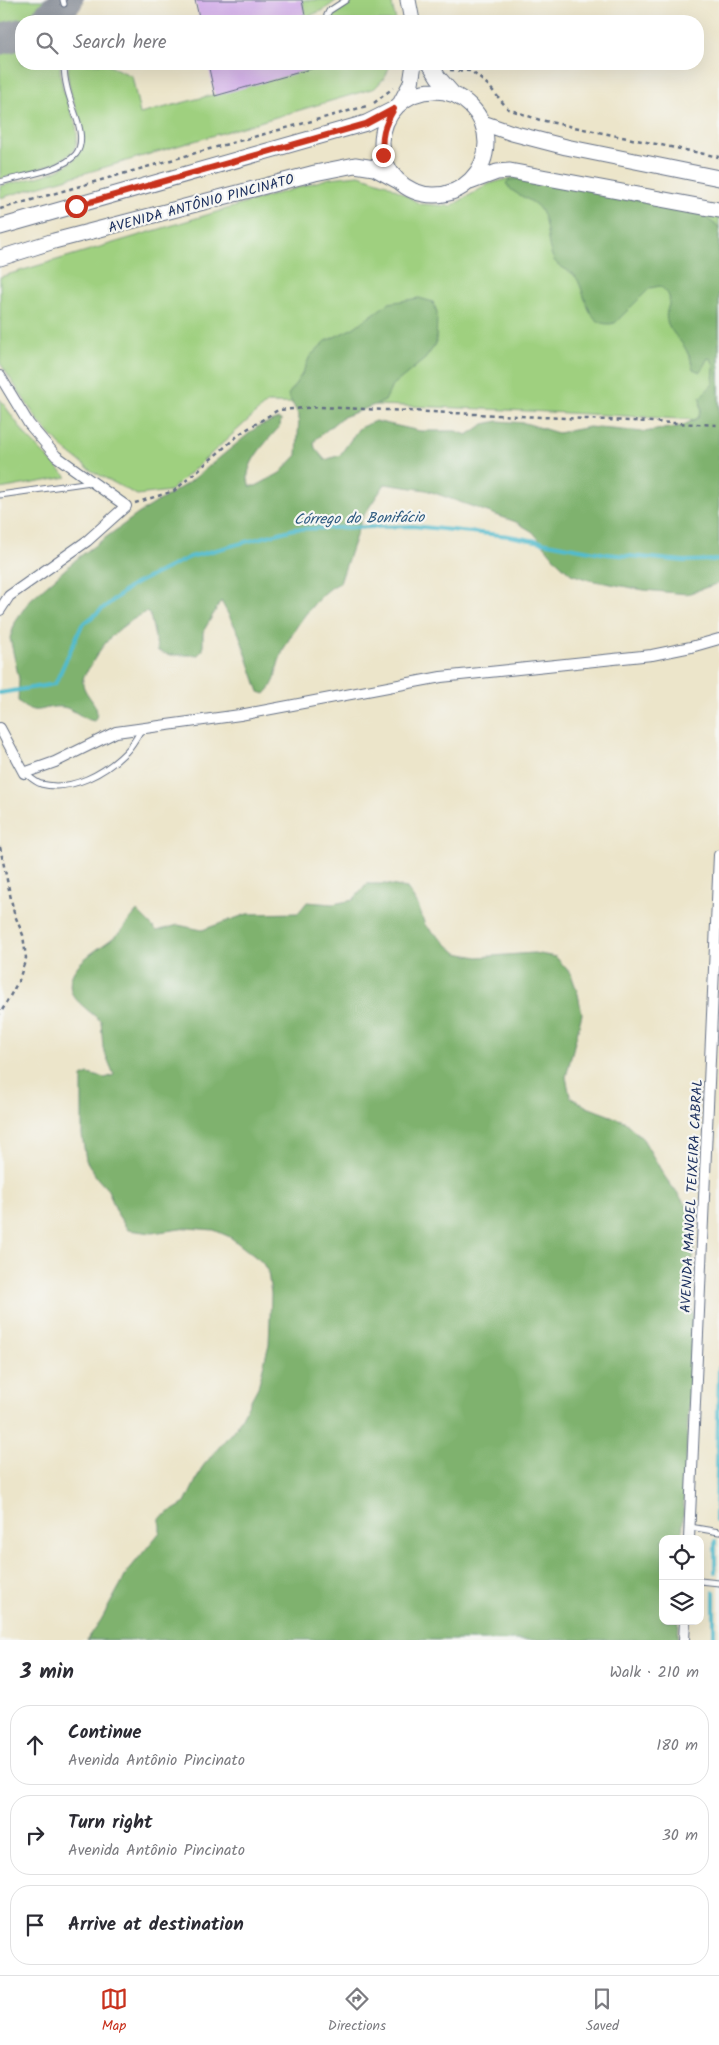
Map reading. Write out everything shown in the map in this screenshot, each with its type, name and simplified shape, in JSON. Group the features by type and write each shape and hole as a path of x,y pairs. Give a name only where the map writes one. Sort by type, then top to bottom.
{"main road":[{"path":"408,0 411,15"},
{"name":"AVENIDA ANTÔNIO PINCINATO","path":"400,182 389,170 383,155 382,138 386,122 411,83 413,70"},
{"path":"434,70 453,94 471,106 483,123 512,134 719,178"},
{"path":"0,228 366,124 413,95 426,91 440,90 453,94"},
{"name":"AVENIDA ANTÔNIO PINCINATO","path":"468,182 479,170 486,155 487,139 483,123"},
{"name":"AVENIDA ANTÔNIO PINCINATO","path":"0,258 54,241 355,165 374,168 412,190 427,195 449,193 468,182 497,172 510,170 719,210"}],"street":[{"path":"0,376 29,424 56,456 126,506 87,541 8,596 0,610"},
{"path":"0,728 24,773 55,762 116,732 240,715 441,677 652,654 691,647 719,639"},
{"name":"AVENIDA MANOEL TEIXEIRA CABRAL","path":"689,1535 719,855"},
{"path":"684,1640 685,1625"}],"lane":[{"path":"327,15 329,11 346,0"},
{"path":"0,182 48,170 65,162 76,153 81,141 81,131 64,78 64,70"},
{"path":"0,495 92,482"},
{"path":"24,773 39,784 55,786 77,784 108,767 121,757 142,728"},
{"path":"689,1527 719,1532"},
{"path":"704,1581 719,1583"}],"path":[{"path":"126,506 174,491 241,433 278,410 320,407 719,425"},
{"path":"0,847 26,958 19,980 0,1014"}],"green space":[{"path":"0,0 54,0 34,15 15,15 15,24 1,27"},
{"path":"302,0 337,0 325,9 312,15 304,15"},
{"path":"356,0 391,0 395,15 334,15"},
{"path":"15,47 15,70 60,70 66,99 76,126 77,142 69,155 61,160 0,179 0,53"},
{"path":"68,70 118,70 132,76 140,114 306,70 388,70 386,76 375,88 0,198 0,186 31,179 62,168 74,160 82,149 84,134 72,97"},
{"path":"359,175 387,184 420,204 451,206 489,184 521,175 719,215 719,421 437,407 267,403 170,491 137,495 92,471 65,450 39,422 0,363 0,277 330,178"},
{"path":"532,178 699,213 719,227 719,583 687,594 644,590 589,580 571,574 557,561 533,532 516,522 426,490 385,484 362,518 340,583 314,604 298,625 285,647 274,680 265,694 259,692 239,634 221,601 203,632 203,650 198,655 169,655 158,651 150,615 146,612 114,634 102,648 83,679 85,690 95,705 97,715 94,721 66,708 55,707 35,710 18,701 19,679 10,638 16,620 30,600 79,557 138,514 191,481 257,427 278,419 281,420 280,426 252,462 248,478 250,486 256,486 280,473 297,455 299,416 288,395 302,374 310,356 326,341 353,328 389,303 419,298 433,302 437,312 436,344 425,359 392,386 385,401 341,418 316,439 314,443 315,448 325,460 340,455 359,428 375,421 420,431 456,431 467,435 484,424 498,421 525,423 558,433 589,427 644,432 681,426 698,418 701,410 700,397 713,384 714,365 711,359 708,358 700,372 693,369 691,359 686,350 668,324 666,318 669,296 666,291 660,286 650,288 615,323 605,324 598,321 592,315 575,276 558,265 554,260 541,211 533,203 513,191 506,183 509,180"},
{"path":"0,399 27,437 67,477 0,489"},
{"path":"367,884 385,884 407,888 418,905 425,925 457,953 478,957 534,953 556,957 571,974 582,1014 566,1077 570,1096 587,1107 624,1121 643,1139 665,1177 694,1216 694,1253 690,1275 693,1320 682,1535 659,1535 659,1625 679,1625 678,1640 87,1640 101,1620 128,1571 160,1532 160,1518 185,1503 203,1466 237,1426 258,1387 269,1344 271,1294 268,1272 262,1262 230,1237 214,1230 187,1228 152,1233 128,1230 118,1215 108,1190 97,1178 86,1160 82,1135 82,1077 88,1074 105,1078 114,1075 103,1048 101,1021 80,1003 71,991 70,981 73,972 87,957 120,932 137,911 157,931 178,925 202,930 247,914 298,913 307,902 333,904 353,900"}],"building":[{"path":"195,0 302,0 305,15 199,15"},
{"path":"209,70 307,70 215,96"}],"waterway":[{"name":"Córrego do Bonifácio","path":"0,693 55,684 82,625 131,586 190,557 294,529 413,526 509,536 607,554 684,561 719,560"},
{"path":"716,1521 719,1368"},
{"path":"715,1541 715,1572"},
{"path":"714,1592 714,1640"}],"taxiway":[{"path":"51,15 67,0"},
{"path":"0,39 15,35"}],"route":[{"path":"76,206 306,139 366,124 394,109 386,122 382,138 383,155"}]}
